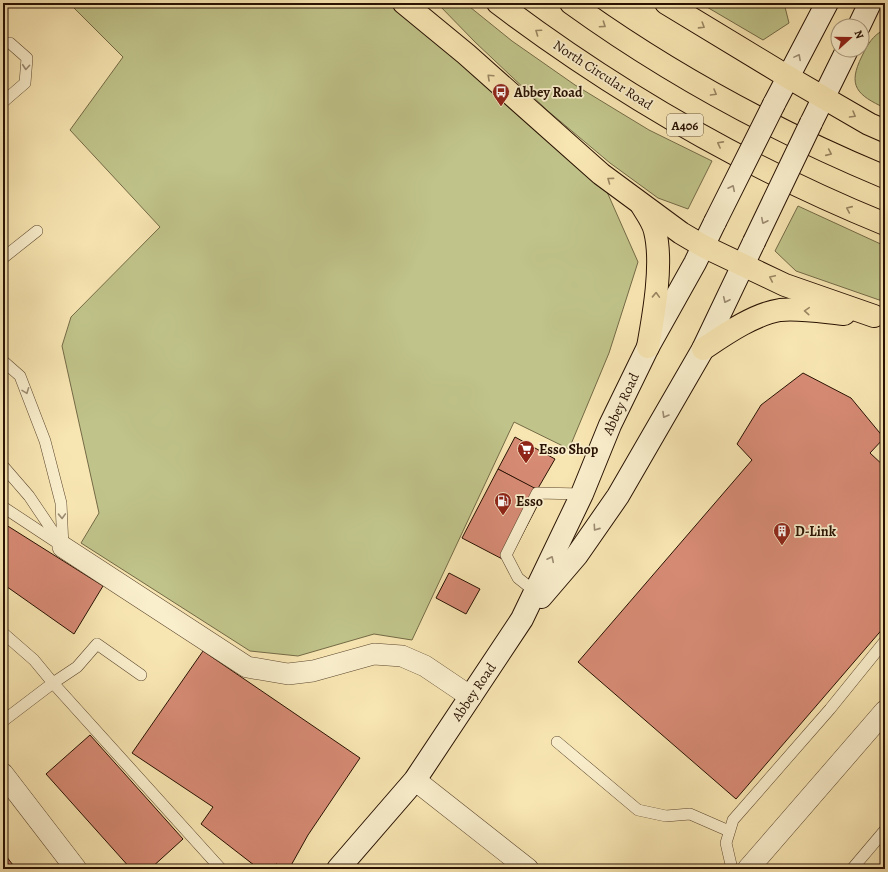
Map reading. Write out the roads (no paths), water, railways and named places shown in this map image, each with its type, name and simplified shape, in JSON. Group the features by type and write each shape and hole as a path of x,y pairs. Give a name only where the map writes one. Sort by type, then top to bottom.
{"highway":[{"path":"404,3 466,54 601,174 681,233 703,246 785,285 880,317"},
{"name":"North Circular Road","path":"498,3 588,66 674,119 805,188 885,224"},
{"path":"571,3 640,51 742,109 822,150 885,177"},
{"path":"666,3 823,98 869,124 885,131"},
{"path":"641,204 655,231 658,262 655,303 648,347"},
{"path":"703,349 731,331 761,316 779,310 880,317"}],"street":[{"name":"Abbey Road","path":"338,869 415,780 539,594 610,425 648,347 703,246 774,104 827,3"},
{"path":"863,18 870,3"},
{"path":"539,594 577,555 618,496 703,349 843,58"},
{"path":"63,547 247,667 288,674 313,671 374,654 402,656 425,666 471,696"},
{"path":"748,869 885,711"},
{"path":"3,774 76,869"},
{"path":"415,780 528,869"}],"lane":[{"path":"3,43 10,43 27,58 25,84 3,102"},
{"path":"3,258 37,231"},
{"path":"3,361 20,376 45,441 61,503 63,547"},
{"path":"3,466 29,496 63,547"},
{"path":"539,594 518,578 506,555 537,493 582,494"},
{"path":"3,508 63,547"},
{"path":"3,633 34,660 53,684 221,869"},
{"path":"732,869 726,843 733,820 830,709 885,641"},
{"path":"3,721 77,667 97,644 141,674"},
{"path":"557,742 638,810 666,816 690,814 729,831"},
{"path":"852,869 885,830"}],"place":[{"name":"Abbey Road","path":"501,107"},
{"name":"Esso Shop","path":"526,464"},
{"name":"Esso","path":"503,516"},
{"name":"D-Link","path":"782,546"}]}
